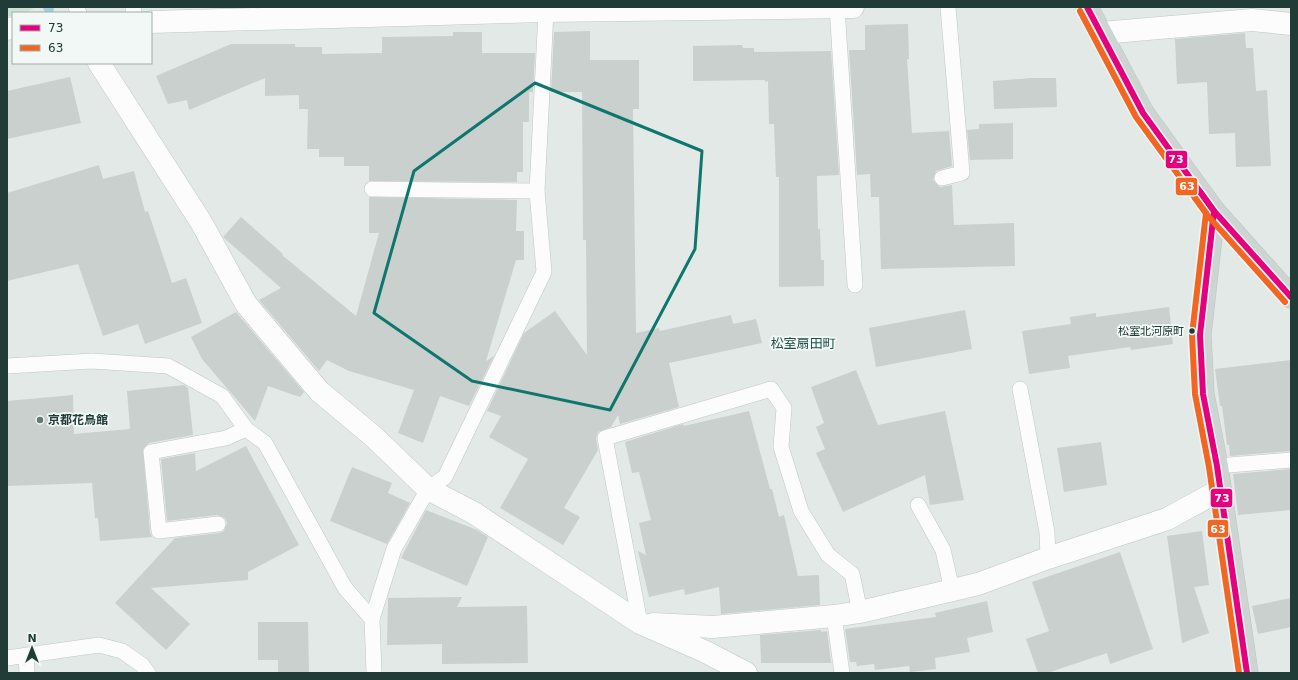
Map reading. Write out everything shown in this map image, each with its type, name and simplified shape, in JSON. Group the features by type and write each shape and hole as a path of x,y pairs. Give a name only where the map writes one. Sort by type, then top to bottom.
{"main road":[{"path":"1087,7 1143,112 1214,211 1291,297"},
{"path":"1214,211 1200,335 1203,394 1217,466 1247,673"}],"street":[{"path":"152,22 334,12 853,7"},
{"path":"1101,33 1252,20 1291,24"},
{"path":"100,64 201,222 246,304 319,391 374,437 428,489 474,513 640,623 706,652 746,673"},
{"path":"640,623 713,627 834,616 860,612 978,584 1048,558 1167,519 1220,490"}],"lane":[{"path":"836,7 855,285"},
{"path":"942,178 962,173 948,7"},
{"path":"374,673 372,619 394,549 428,489 446,478 544,272 537,191 553,10"},
{"path":"372,189 537,191"},
{"path":"7,366 92,361 168,366 222,396 246,429 265,443 345,588 372,619"},
{"path":"1020,389 1047,532 1048,558"},
{"path":"640,623 606,438 771,390 784,408 781,447 801,511 828,555 852,574 860,612"},
{"path":"218,524 159,531 150,452 226,438 246,429"},
{"path":"1217,466 1291,460"},
{"path":"918,505 943,550 952,590"},
{"path":"834,616 842,673"},
{"path":"7,658 99,645 122,651 142,665 148,673"},
{"path":"26,656 27,673"}],"highlighted area":[{"path":"535,83 702,151 695,249 610,410 472,381 374,313 414,171"}],"green space":[{"path":"7,7 32,7 33,9 27,12 12,12 12,16 7,16"}],"building":[{"path":"908,24 909,59 907,59 912,133 949,131 952,166 936,171 933,180 940,187 952,185 954,225 1014,223 1015,266 881,269 879,197 871,197 870,174 857,175 849,50 865,50 865,25"},
{"path":"590,31 590,60 639,60 639,109 633,109 636,333 659,328 660,331 731,315 733,324 756,319 762,343 669,363 679,407 620,424 618,415 611,427 598,432 596,439 598,450 564,508 580,517 563,545 500,508 528,459 489,437 501,416 487,411 524,333 555,311 587,355 586,240 583,240 582,92 551,92 554,32"},
{"path":"453,32 482,32 482,53 535,53 533,92 529,92 529,122 523,122 523,172 517,172 517,182 369,181 369,166 344,166 344,157 319,157 319,149 307,149 308,109 299,109 299,95 265,96 265,78 189,110 187,100 168,104 156,76 231,44 295,44 295,47 322,47 322,54 382,53 382,37 453,36"},
{"path":"1245,33 1246,48 1253,48 1256,91 1267,90 1271,166 1236,167 1235,133 1209,134 1207,82 1177,84 1175,39"},
{"path":"742,45 743,48 754,48 754,52 831,51 839,175 817,176 818,229 820,229 821,260 824,260 824,286 779,287 779,177 776,177 774,124 769,124 768,81 693,81 693,46"},
{"path":"70,77 81,123 7,139 7,91"},
{"path":"1056,78 1057,107 994,109 993,81"},
{"path":"1013,123 1013,159 970,160 967,130 979,129 979,124"},
{"path":"99,165 103,179 134,171 145,212 148,211 172,283 186,278 202,323 145,344 138,324 103,336 78,264 7,281 7,193"},
{"path":"369,197 517,200 516,231 524,231 524,260 516,260 486,361 494,356 469,406 440,396 423,443 398,433 414,390 349,371 327,360 319,371 259,300 281,288 223,237 241,217 283,254 282,255 356,316 379,233 369,233"},
{"path":"1169,307 1173,344 1131,350 1130,347 1068,356 1070,368 1029,374 1022,331 1071,324 1070,317 1096,313 1096,317"},
{"path":"965,310 972,349 876,367 869,328"},
{"path":"236,312 304,392 300,397 268,386 255,421 202,359 191,337"},
{"path":"1291,360 1291,451 1230,456 1229,445 1227,445 1222,406 1220,406 1215,369"},
{"path":"856,370 878,425 945,411 964,500 930,505 925,475 843,512 816,453 825,449 816,427 824,423 811,387"},
{"path":"184,385 188,388 193,435 149,443 143,449 150,532 152,537 100,541 98,518 95,518 92,483 7,486 7,401 73,395 74,434 130,429 127,391"},
{"path":"749,411 779,517 784,515 798,576 819,575 820,605 721,614 719,587 685,595 684,589 649,597 638,551 646,555 639,523 651,520 639,472 632,473 625,442 683,424 684,426"},
{"path":"1101,442 1107,485 1064,492 1057,448"},
{"path":"246,446 299,545 248,572 248,580 151,588 190,624 166,650 115,603 175,538 219,533 224,531 227,523 225,518 217,515 167,521 161,459 195,453 196,471"},
{"path":"352,467 392,483 388,493 410,503 387,544 330,521"},
{"path":"1291,469 1291,510 1238,515 1233,474"},
{"path":"426,510 477,530 488,537 467,586 401,558"},
{"path":"1202,531 1209,585 1194,587 1209,633 1182,643 1167,536"},
{"path":"1120,552 1153,649 1110,664 1107,653 1047,673 1038,673 1026,639 1049,631 1032,582"},
{"path":"462,597 457,607 527,606 528,663 442,664 442,644 387,645 388,598"},
{"path":"1291,598 1291,627 1258,634 1252,606"},
{"path":"987,601 993,632 967,638 970,652 935,658 936,669 910,672 909,666 875,670 874,664 857,666 856,662 850,662 845,629 936,617 935,613"},
{"path":"258,622 308,622 309,673 278,673 278,660 258,660"},
{"path":"821,630 821,632 827,631 831,663 761,663 760,635"}],"transit line":[{"name":"73","path":"1087,7 1143,113 1214,211 1200,335 1203,394 1217,466 1247,673"},
{"name":"63","path":"1080,11 1136,117 1206,213 1192,335 1195,394 1209,467 1239,673"},
{"name":"73","path":"1201,193 1214,211 1291,297"},
{"name":"63","path":"1195,198 1208,216 1285,302"}],"place":[{"name":"松室北河原町","path":"1192,331"},
{"name":"京都花鳥館","path":"40,420"}],"district":[{"name":"松室扇田町","path":"803,343"}]}
